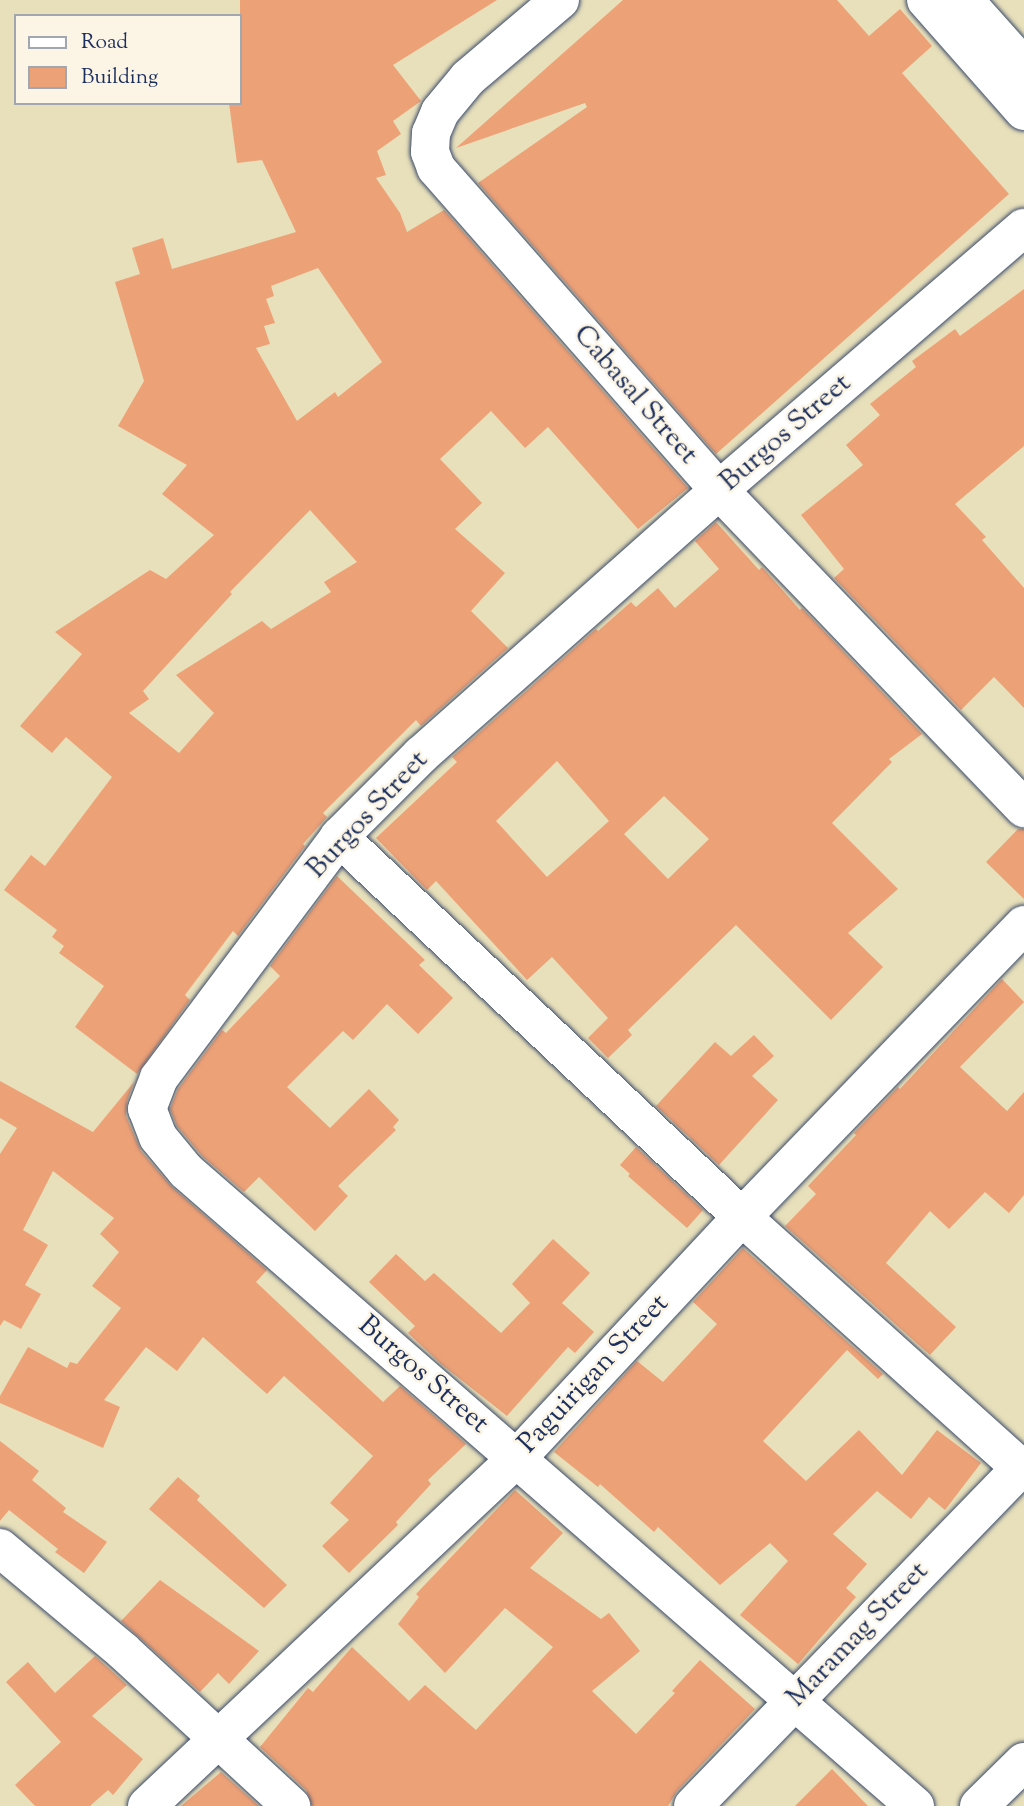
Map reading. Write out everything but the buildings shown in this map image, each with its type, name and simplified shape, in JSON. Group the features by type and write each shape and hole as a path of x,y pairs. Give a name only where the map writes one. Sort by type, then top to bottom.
{"street":[{"name":"Cabasal Street","path":"560,0 461,87 440,112 431,133 430,152 436,168 719,490 1024,808"},
{"path":"926,0 1024,111"},
{"path":"964,0 1024,67"},
{"name":"Burgos Street","path":"915,1806 792,1702 518,1457 186,1171 158,1137 147,1110 159,1078 339,837 421,755 719,490 1024,228"},
{"path":"339,837 742,1217 1023,1468"},
{"name":"Paguirigan Street","path":"147,1806 217,1737 518,1457 742,1217 1024,925"},
{"name":"Maramag Street","path":"693,1806 1023,1468"},
{"path":"0,1548 123,1651 291,1806"},
{"path":"979,1806 1024,1762"}]}
